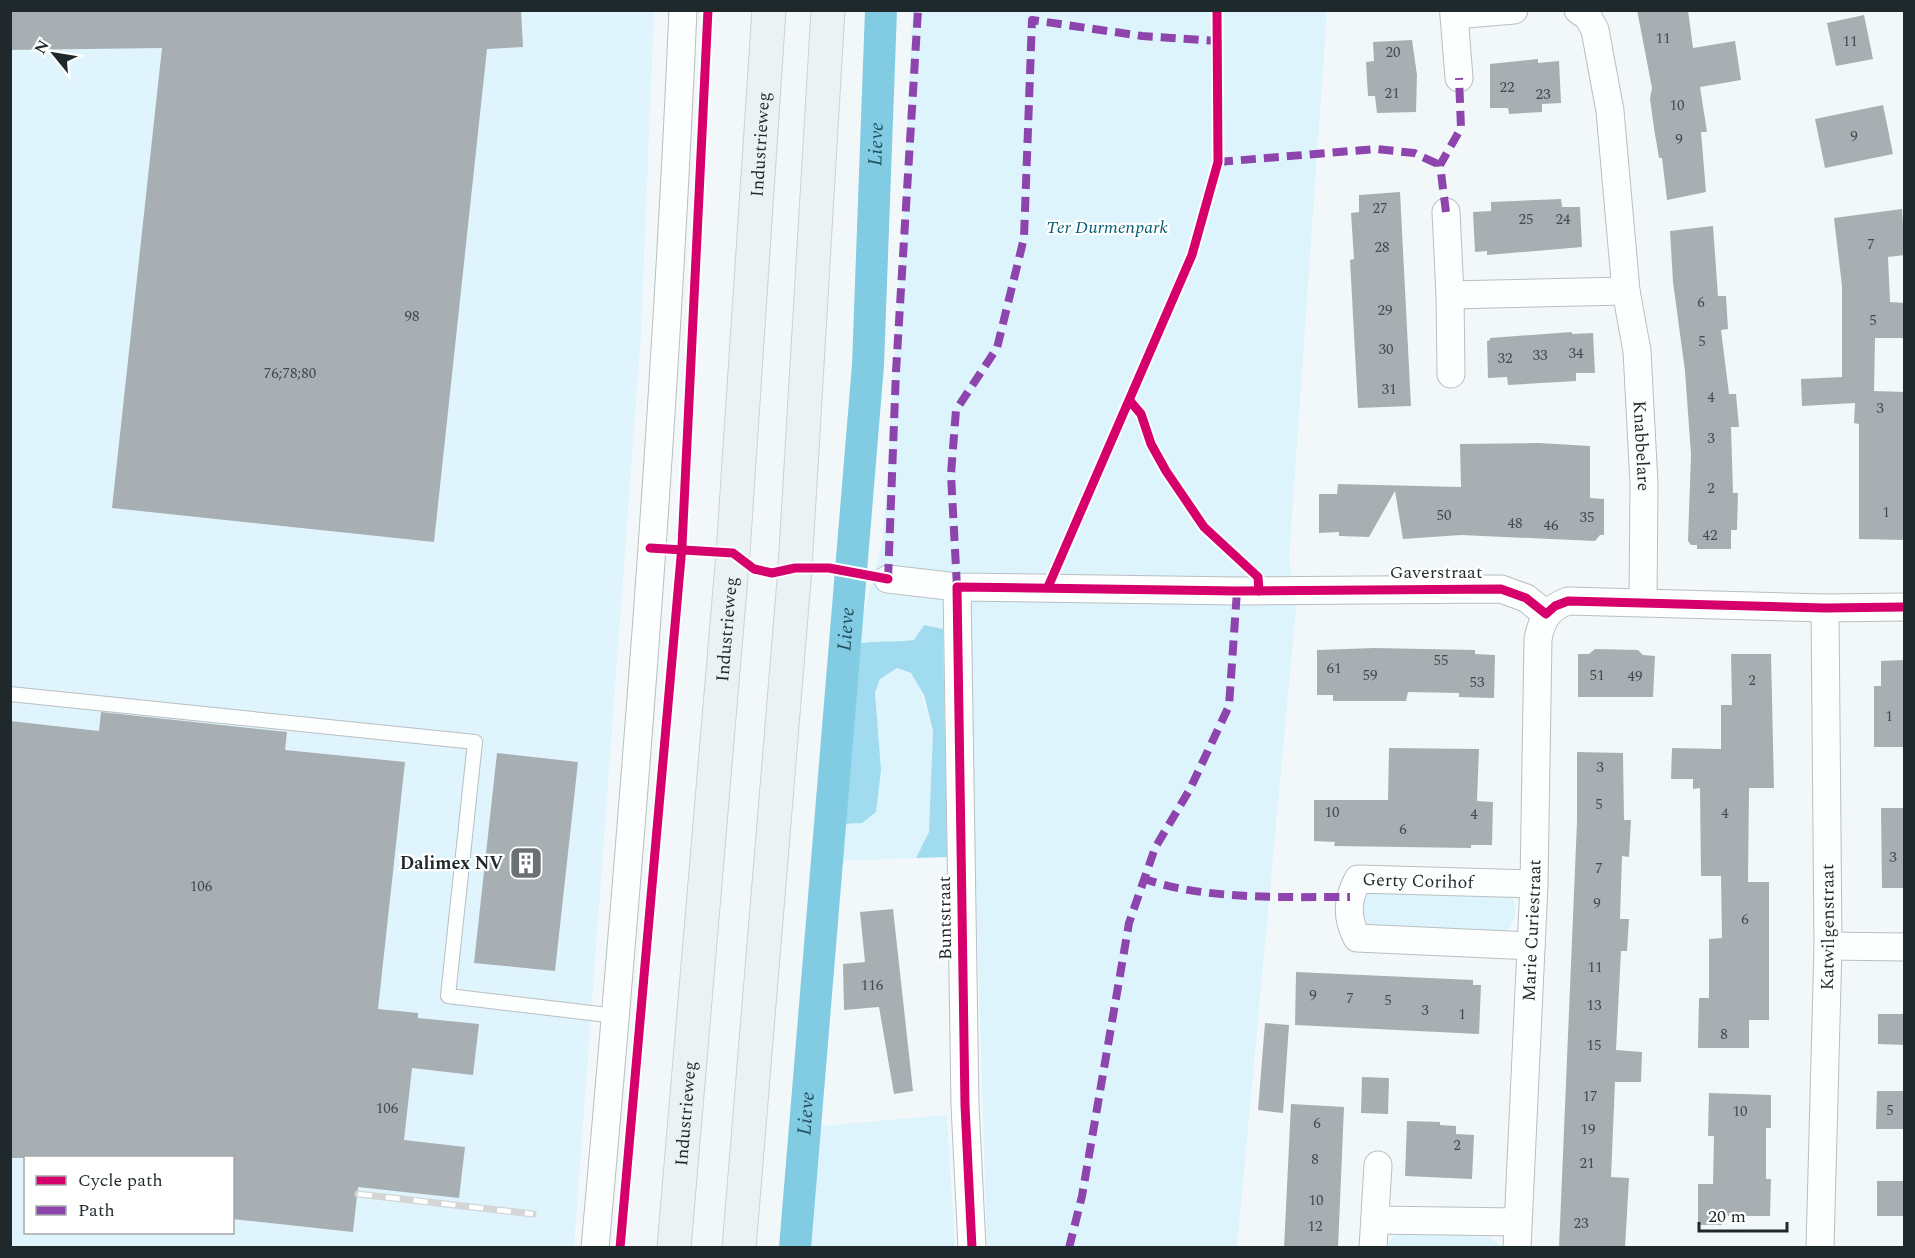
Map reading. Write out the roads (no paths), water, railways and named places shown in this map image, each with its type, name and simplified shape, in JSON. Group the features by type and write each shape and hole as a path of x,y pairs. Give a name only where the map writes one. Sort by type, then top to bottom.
{"highway":[{"name":"Industrieweg","path":"674,1248 732,564 769,10"},
{"path":"739,1248 795,568 828,10"}],"street":[{"path":"595,1248 616,1016 676,161 683,10"},
{"path":"1459,78 1454,13 1514,10"},
{"name":"Knabbelare","path":"1578,10 1588,17 1595,30 1610,111 1626,291 1637,351 1644,483 1643,602"},
{"path":"1446,212 1451,374"},
{"path":"1450,295 1626,291"},
{"name":"Gaverstraat","path":"888,579 957,587 1237,591 1501,589 1526,598 1546,614"},
{"name":"Buntstraat","path":"957,587 965,1105 972,1248"},
{"path":"1546,614 1555,606 1568,601 1825,608 1905,607"},
{"name":"Katwilgenstraat","path":"1820,1248 1828,946 1825,608"},
{"name":"Marie Curiestraat","path":"1518,1235 1534,884 1538,639 1546,614"},
{"name":"Gerty Corihof","path":"1531,946 1356,938 1348,910 1351,892 1358,879 1534,884"},
{"path":"1828,946 1905,947"},
{"path":"1373,1248 1378,1165"},
{"path":"1375,1220 1518,1235"}],"lane":[{"path":"10,694 476,742 448,996 616,1016"}],"waterway":[{"name":"Lieve","path":"795,1248 868,365 881,10"}],"railway":[{"path":"358,1194 533,1214"}],"place":[{"name":"Dalimex NV","path":"526,863"}],"park label":[{"name":"Ter Durmenpark","path":"1107,227"}]}
